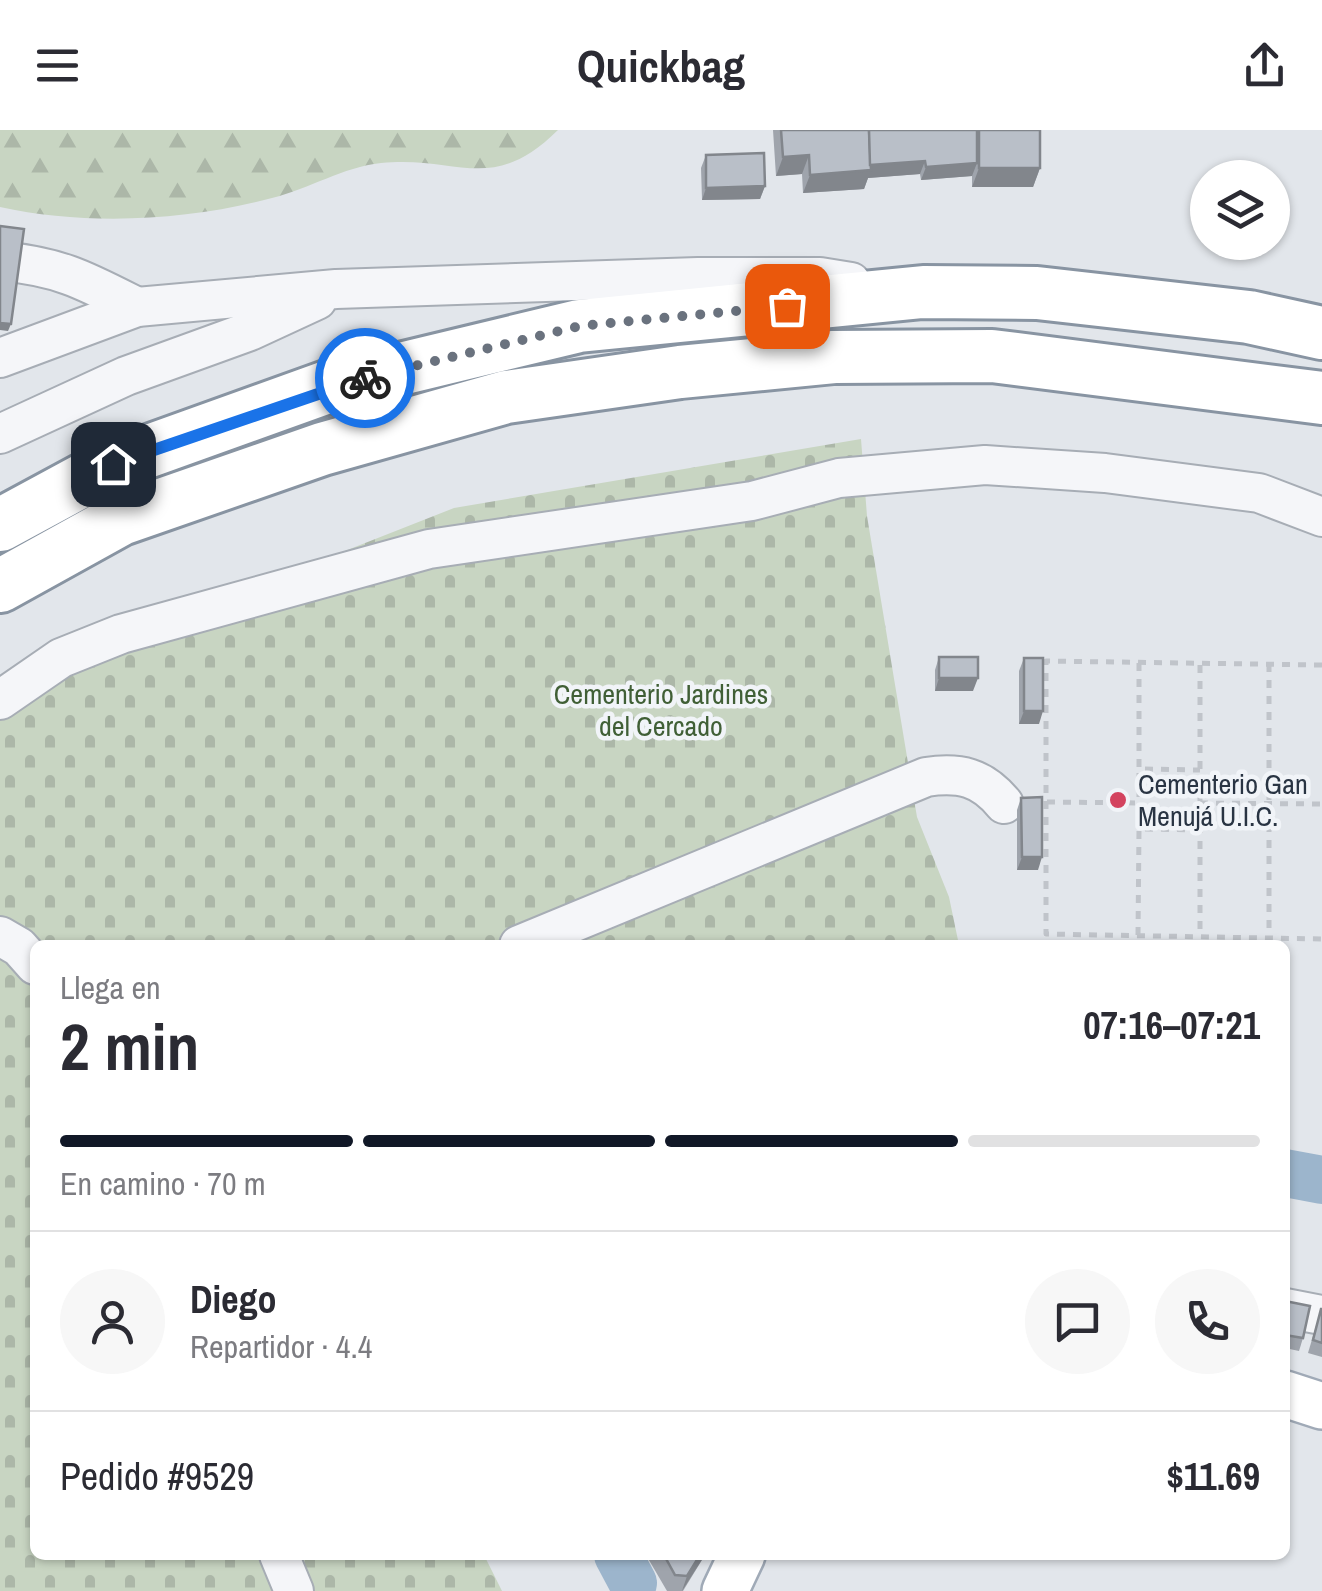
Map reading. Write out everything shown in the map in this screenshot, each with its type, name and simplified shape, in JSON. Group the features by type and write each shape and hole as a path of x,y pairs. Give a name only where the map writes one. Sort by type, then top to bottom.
{"highway":[{"path":"0,525 113,464 330,386 580,326 923,292 1037,293 1249,317 1322,333"},
{"path":"0,586 121,519 322,449 506,397 680,372 834,357 992,356 1322,398"}],"main road":[{"path":"1290,1396 1322,1406"},
{"path":"725,1591 740,1560"}],"street":[{"path":"0,261 80,276 137,307"},
{"path":"0,358 137,307 336,288 820,278 923,292"},
{"path":"0,434 126,376 292,314 336,288"},
{"path":"0,700 61,658 121,634 429,549 752,501 839,478 985,465 1104,473 1259,493 1322,516"},
{"path":"531,940 926,777 950,773 971,777 989,786 1004,804"},
{"path":"0,936 20,947 30,959"},
{"path":"1290,1309 1322,1315"},
{"path":"282,1560 294,1591"}],"path":[{"path":"1322,665 1046,661 1046,934 1322,939"},
{"path":"1138,936 1140,662"},
{"path":"1200,664 1200,936"},
{"path":"1269,664 1269,938"},
{"path":"1139,769 1200,770"},
{"path":"1004,804 1138,803"},
{"path":"1200,803 1322,804"},
{"path":"1138,830 1200,830"}],"green space":[{"path":"0,130 558,130 513,162 493,167 381,163 239,206 171,216 101,219 0,207"},
{"name":"Cementerio Jardines del Cercado","path":"861,439 867,516 917,817 949,897 958,940 30,940 30,1560 486,1560 502,1591 0,1591 0,687 454,508"}],"building":[{"path":"781,130 869,130 871,170 810,175 809,155 783,157"},
{"path":"869,130 977,130 977,163 926,167 925,161 870,165"},
{"path":"979,130 1040,130 1040,168 979,168"},
{"path":"764,153 765,186 706,188 706,155"},
{"path":"0,226 24,229 11,324 0,323"},
{"path":"939,657 978,657 978,678 939,678"},
{"path":"1024,658 1043,658 1043,711 1024,711"},
{"path":"1042,797 1042,857 1022,857 1021,798"},
{"path":"1290,1302 1310,1306 1303,1338 1290,1336"},
{"path":"1322,1309 1322,1343 1313,1340"},
{"path":"667,1560 697,1560 687,1576 675,1575"}],"waterway":[{"path":"1290,1174 1322,1180"},
{"path":"621,1560 633,1583"},
{"path":"633,1583 636,1591"}],"way so far":[{"path":"365,378 580,326 787,306"}],"place":[{"name":"Cementerio Gan Menujá U.I.C.","path":"1118,800"}],"route":[{"path":"113,464 330,386 365,378"}]}
